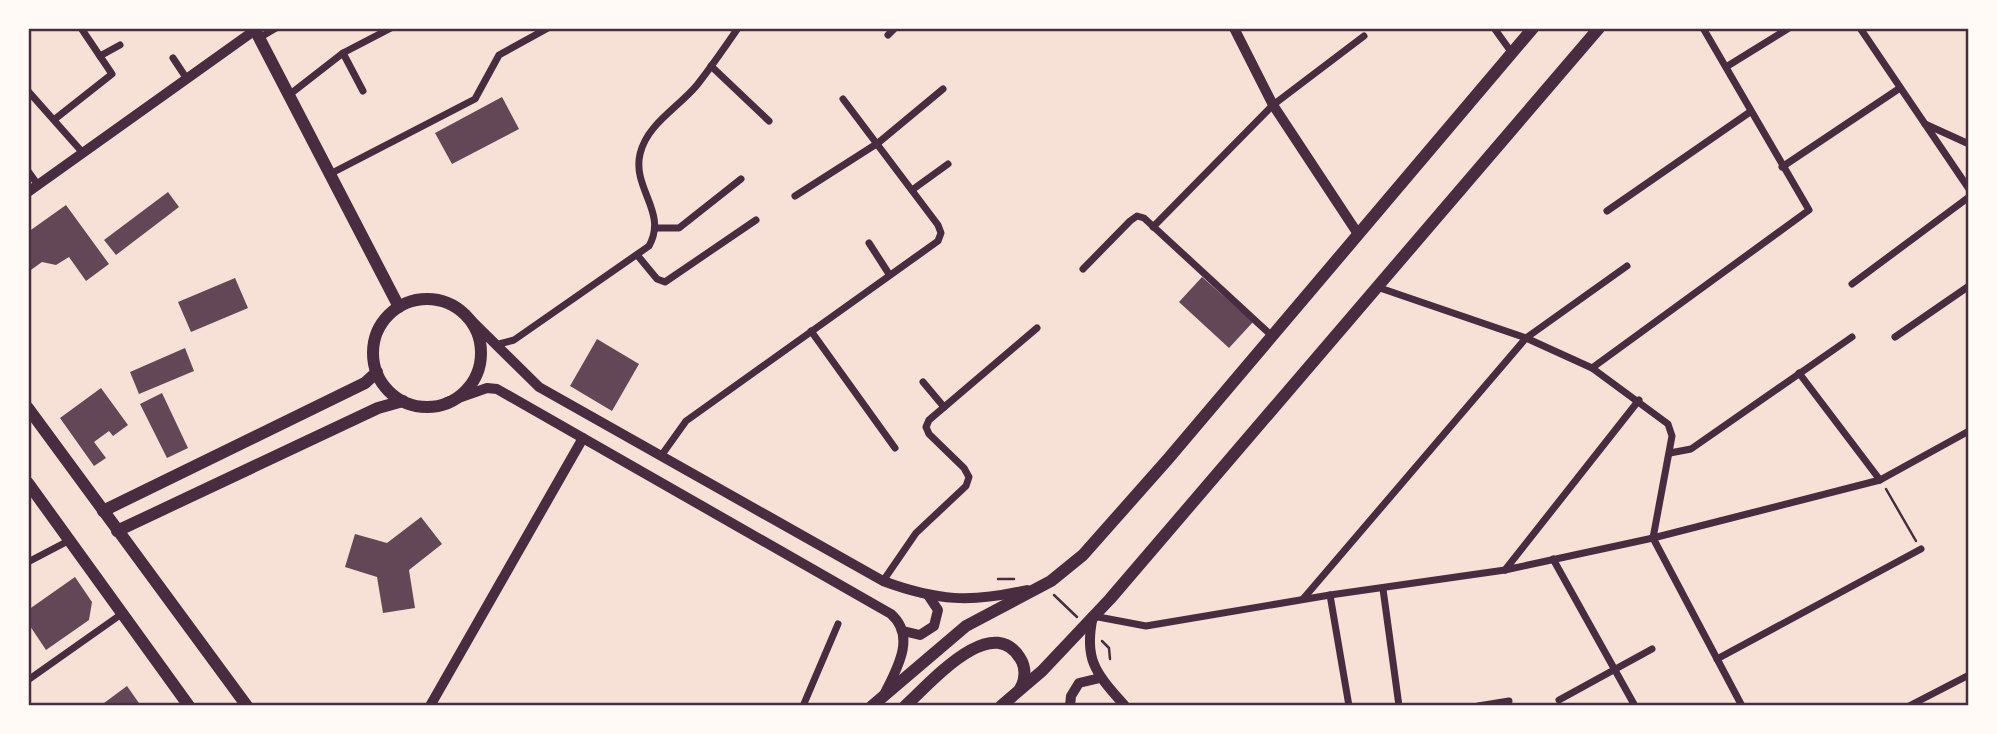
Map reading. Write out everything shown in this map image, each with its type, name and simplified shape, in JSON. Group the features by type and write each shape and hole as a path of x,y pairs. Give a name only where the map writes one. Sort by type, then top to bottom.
{"main road":[{"path":"872,706 974,621 1051,581 1083,555 1532,28"},
{"path":"1001,706 1018,692 1087,618 1377,287 1598,28"},
{"path":"33,188 256,32 399,307"},
{"path":"928,595 938,610 934,626 920,635 904,631 891,614 497,389 487,388 447,402 425,406 403,401 390,391 377,372 373,356 376,337 385,320 399,307 417,300 437,300 455,306 534,384 883,581 928,595 974,600 1037,588"},
{"path":"447,402 465,391 480,366 481,346 470,319"},
{"path":"103,512 355,388 377,372"},
{"path":"117,531 378,408 403,401"},
{"path":"28,408 243,703"},
{"path":"430,706 583,438"},
{"path":"28,483 188,706"},
{"path":"1087,618 1088,646 1100,678 1125,706"},
{"path":"883,697 901,655 904,631"},
{"path":"905,706 966,652 986,642 997,642 1017,652 1025,673 1018,692"},
{"path":"1070,706 1071,696 1079,683 1100,678"}],"street":[{"path":"55,119 113,74 81,28"},
{"path":"256,32 276,28"},
{"path":"289,95 343,53 391,28"},
{"path":"330,174 475,99 499,55 548,28"},
{"path":"494,345 510,343 649,246 656,229 650,201 640,181 639,158 645,139 696,86 738,28"},
{"path":"888,35 895,28"},
{"path":"1234,28 1273,105 1358,234"},
{"path":"1494,28 1512,53"},
{"path":"1592,368 1809,210 1703,28"},
{"path":"1726,67 1789,28"},
{"path":"1860,28 1969,189"},
{"path":"1153,227 1273,105 1364,36"},
{"path":"100,56 120,45"},
{"path":"343,53 363,91"},
{"path":"173,58 187,79"},
{"path":"711,65 769,121"},
{"path":"1782,167 1900,88"},
{"path":"795,196 878,143 943,89"},
{"path":"28,91 83,153"},
{"path":"661,456 686,421 938,241 941,233 878,143 843,99"},
{"path":"1607,211 1750,112"},
{"path":"1925,124 1969,144"},
{"path":"912,190 948,164"},
{"path":"28,172 33,188"},
{"path":"656,229 679,228 741,179"},
{"path":"1852,284 1969,197"},
{"path":"1083,269 1130,220 1137,216 1144,218 1272,336"},
{"path":"638,256 657,279 665,282 756,220"},
{"path":"869,243 889,275"},
{"path":"1303,600 1526,338 1627,267"},
{"path":"1895,337 1969,286"},
{"path":"1377,287 1526,338 1592,368 1639,400 1668,424 1672,436 1670,453 1653,538 1742,706"},
{"path":"883,581 916,533 965,486 969,477 926,427 929,420 1037,328"},
{"path":"811,331 895,448"},
{"path":"1670,453 1691,449 1852,337"},
{"path":"1799,373 1880,480"},
{"path":"923,382 944,407"},
{"path":"1505,570 1639,400"},
{"path":"1087,618 1146,626 1330,595 1505,570 1653,538 1880,480 1968,433"},
{"path":"28,562 70,540"},
{"path":"1717,659 1921,550"},
{"path":"1553,559 1635,706"},
{"path":"1383,589 1399,706"},
{"path":"1330,595 1349,706"},
{"path":"28,680 123,613"},
{"path":"803,706 838,624"},
{"path":"1559,700 1652,649"},
{"path":"1909,706 1969,676"},
{"path":"1478,706 1509,701"}],"path":[{"path":"1880,480 1921,550"},
{"path":"998,579 1019,579"},
{"path":"1051,593 1087,618"},
{"path":"1099,638 1109,648 1110,659"}],"building":[{"path":"502,97 519,129 452,164 435,133"},
{"path":"168,192 179,207 116,255 104,240"},
{"path":"66,205 109,264 86,281 69,257 56,265 42,262 28,272 28,232"},
{"path":"1202,277 1253,322 1229,348 1179,302"},
{"path":"235,278 248,308 191,332 178,302"},
{"path":"597,339 639,364 612,411 570,386"},
{"path":"185,348 194,371 139,394 130,372"},
{"path":"101,388 128,425 113,436 109,431 94,442 106,458 94,466 60,418"},
{"path":"162,393 188,448 167,458 140,404"},
{"path":"421,517 442,544 409,570 415,608 383,613 377,577 345,567 355,534 387,543"},
{"path":"75,577 92,602 89,620 46,650 28,623 28,610"},
{"path":"127,686 141,706 100,706"}]}
